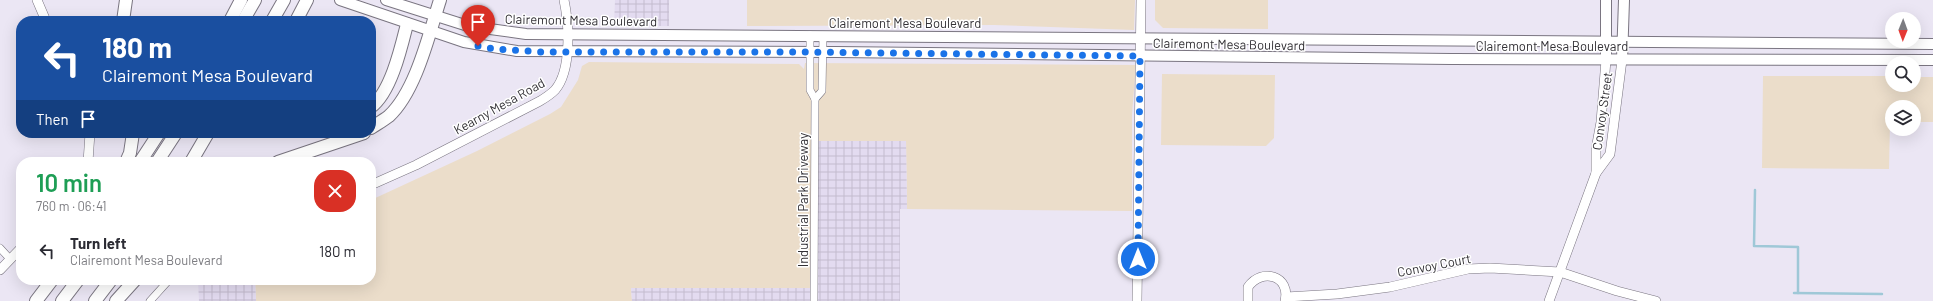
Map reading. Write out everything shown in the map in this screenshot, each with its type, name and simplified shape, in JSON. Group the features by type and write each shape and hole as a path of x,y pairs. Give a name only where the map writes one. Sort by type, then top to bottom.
{"highway":[{"path":"124,16 126,0"},
{"path":"233,16 241,0"},
{"path":"246,16 254,0"},
{"path":"275,16 284,0"},
{"path":"299,16 307,0"},
{"path":"376,125 390,115 407,91 424,53 440,0"},
{"path":"376,103 391,74 407,24"},
{"path":"128,157 132,138"},
{"path":"143,157 156,138"},
{"path":"161,157 173,138"},
{"path":"194,157 205,138"},
{"path":"293,157 349,138"},
{"path":"36,301 48,285"},
{"path":"62,301 74,285"},
{"path":"95,301 107,285"},
{"path":"116,301 130,285"}],"main road":[{"name":"Clairemont Mesa Boulevard","path":"340,0 430,32 464,42 495,49 567,52 823,52 1606,60 1933,60"},
{"name":"Clairemont Mesa Boulevard","path":"386,0 480,29 567,35 1140,37 1933,44"},
{"name":"Convoy Street","path":"1606,0 1606,60"},
{"name":"Convoy Street","path":"1622,60 1624,0"}],"street":[{"path":"37,0 44,16"},
{"name":"Kearny Mesa Road","path":"376,183 423,161 540,101 555,90 565,70 567,52 567,13 564,0"},
{"path":"1137,301 1141,0"},
{"name":"Industrial Park Driveway","path":"810,35 810,90 815,99 814,301"},
{"name":"Industrial Park Driveway","path":"815,99 822,91 823,36"},
{"name":"Convoy Street","path":"1596,173 1596,149 1602,118 1606,60"},
{"name":"Convoy Street","path":"1549,301 1596,173 1610,154 1622,60"},
{"path":"88,157 90,138"},
{"path":"0,248 10,259"},
{"path":"0,270 16,253"},
{"name":"Convoy Court","path":"1248,301 1248,287 1258,277 1264,275 1280,280 1284,286 1286,299 1390,287 1468,269 1526,269 1560,272 1617,291 1656,301"},
{"path":"150,301 164,285"}],"shaded area":[{"path":"615,0 669,0 669,26 614,26"},
{"path":"747,0 1135,0 1134,30 994,25 747,26"},
{"path":"1155,0 1268,0 1268,29 1163,28 1155,20"},
{"path":"589,62 799,64 804,69 805,63 1136,65 1132,114 1132,211 907,209 906,141 811,288 631,288 632,301 256,301 255,285 376,285 376,198 477,151 561,107 578,80 582,66"},
{"path":"1162,74 1275,75 1274,138 1266,146 1161,145"},
{"path":"1763,76 1885,76 1885,92 1921,92 1921,77 1933,77 1933,122 1921,122 1921,100 1885,100 1885,136 1890,136 1889,169 1762,168"},
{"path":"812,141 906,141 907,209 900,209 900,301 632,301 631,288 811,288"},
{"path":"198,285 255,285 256,301 199,301"}],"waterway":[{"path":"1755,190 1754,246 1798,247 1798,293"},
{"path":"1794,293 1882,294"}],"route":[{"path":"478,46 495,49 542,52 799,52 1140,56 1138,259"}]}
